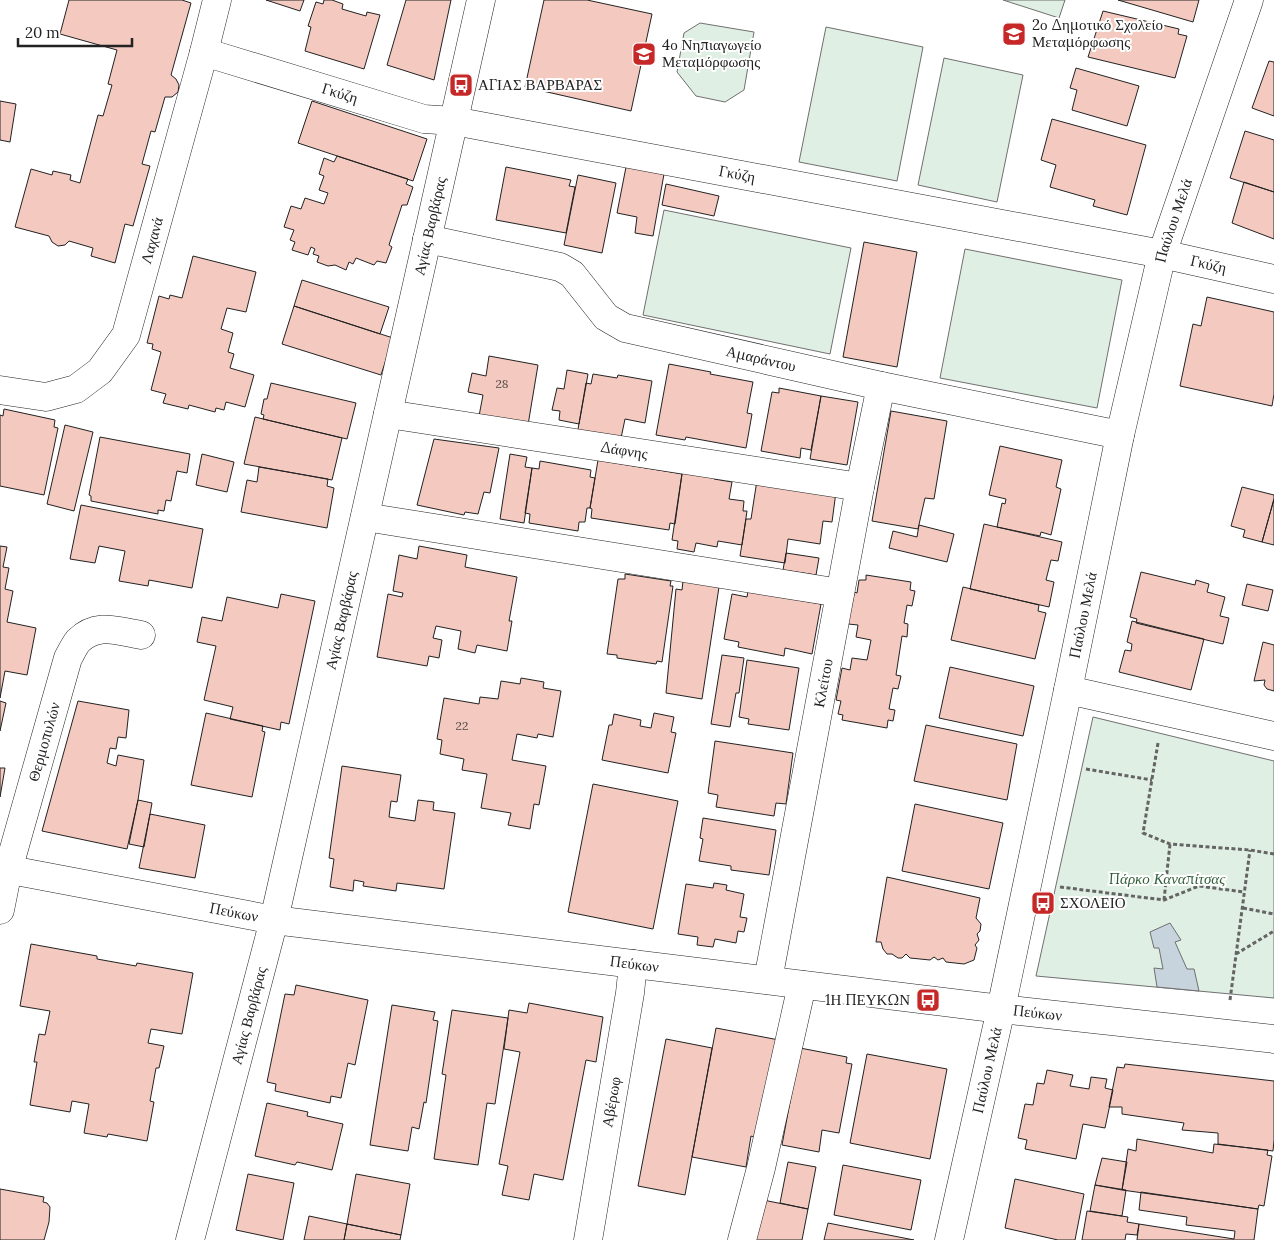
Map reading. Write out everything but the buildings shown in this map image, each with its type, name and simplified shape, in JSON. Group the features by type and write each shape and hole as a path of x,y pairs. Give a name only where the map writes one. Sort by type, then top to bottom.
{"street":[{"name":"Λαχανά","path":"0,390 46,397 76,389 100,371 126,335 217,0"},
{"name":"Αγίας Βαρβάρας","path":"190,1240 274,920 481,0"},
{"name":"Παύλου Μελά","path":"949,1240 1001,1009 1120,434 1162,254 1249,0"},
{"name":"Γκύζη","path":"204,52 424,119 454,121 1162,254 1274,279"},
{"name":"Αμαράντου","path":"427,239 560,267 572,274 606,317 625,328 881,386 1120,434"},
{"name":"Κλείτου","path":"768,980 860,487 881,386"},
{"name":"Δάφνης","path":"388,414 860,487"},
{"path":"364,517 840,593"},
{"name":"Θερμοπυλών","path":"0,910 4,869 68,658 78,642 94,630 103,629 141,635"},
{"path":"1068,690 1274,736"},
{"name":"Πεύκων","path":"4,869 274,920 1001,1009 1274,1039"},
{"name":"Αβέρωφ","path":"588,1240 630,993 632,964"},
{"path":"742,1240 761,1168 802,984"}],"path":[{"path":"1163,711 1143,833 1170,844 1250,850 1274,854"},
{"path":"1053,763 1152,780"},
{"path":"1164,900 1170,844"},
{"path":"1226,1033 1250,850"},
{"path":"1027,883 1164,900 1199,886 1244,892"},
{"path":"1242,908 1274,914"},
{"path":"1236,954 1274,931"}],"green space":[{"path":"1003,0 1065,0 1059,18"},
{"path":"700,23 754,32 744,90 725,102 696,96 677,72 684,33"},
{"path":"826,27 923,47 897,181 799,162"},
{"path":"944,58 1023,75 997,202 918,185"},
{"path":"664,210 851,248 830,354 643,315"},
{"path":"965,249 1122,280 1097,408 940,378"},
{"name":"Πάρκο Καναπίτσας","path":"1093,717 1274,761 1274,998 1036,976"}],"shaded area":[{"path":"1170,923 1181,940 1175,942 1187,969 1194,969 1199,991 1157,987 1154,968 1163,969 1159,948 1154,948 1150,932"}],"place":[{"name":"2ο Δημοτικό Σχολείο Μεταμόρφωσης","path":"1014,34"},
{"name":"4ο Νηπιαγωγείο Μεταμόρφωσης","path":"644,54"},
{"name":"ΑΓΙΑΣ ΒΑΡΒΑΡΑΣ","path":"461,85"},
{"name":"ΣΧΟΛΕΙΟ","path":"1043,903"},
{"name":"1Η ΠΕΥΚΩΝ","path":"928,1000"}]}
